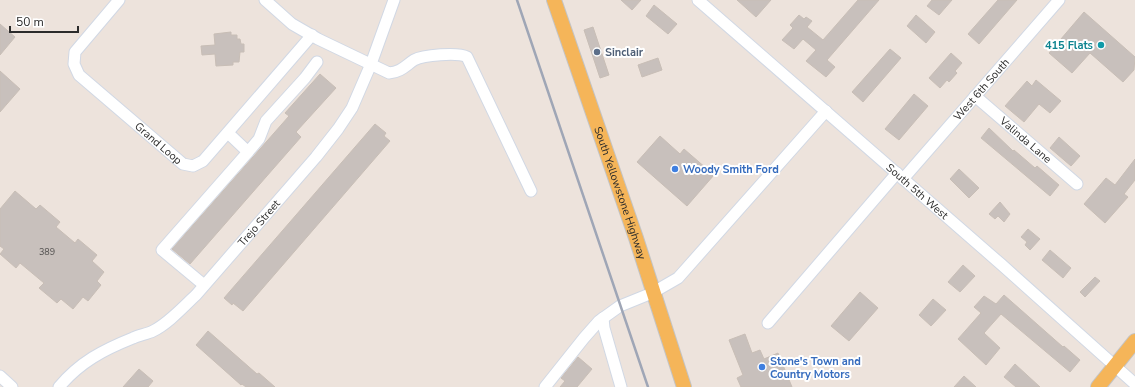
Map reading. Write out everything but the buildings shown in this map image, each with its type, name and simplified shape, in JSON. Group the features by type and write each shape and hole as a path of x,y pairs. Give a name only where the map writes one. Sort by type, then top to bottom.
{"main road":[{"name":"South Yellowstone Highway","path":"554,0 633,231 652,293 684,387"},
{"path":"1098,387 1114,365 1135,342"}],"street":[{"name":"Grand Loop","path":"119,0 75,52 74,64 79,74 183,164 192,166 203,161 312,35"},
{"path":"264,0 292,24 389,73 401,70 415,59 428,56 455,54 467,57 531,191"},
{"name":"Trejo Street","path":"59,387 72,371 85,361 121,343 153,331 177,313 204,285 316,157 334,135 352,108 371,64 394,0"},
{"name":"South 5th West","path":"698,0 1135,384"},
{"name":"West 6th South","path":"768,323 900,176 975,96 1059,0"},
{"path":"204,285 162,250 259,139 266,121 305,78 317,62"},
{"name":"Valinda Lane","path":"975,96 1077,184"},
{"path":"546,387 584,338 603,318 620,306 652,293 678,278 826,112"},
{"path":"228,133 248,152"},
{"path":"603,318 604,328 621,387"},
{"path":"0,376 12,387"}],"railway":[{"path":"517,0 648,387"}],"place":[{"name":"415 Flats","path":"1101,45"},
{"name":"Sinclair","path":"597,52"},
{"name":"Woody Smith Ford","path":"675,169"},
{"name":"Stone's Town and Country Motors","path":"762,367"}]}
